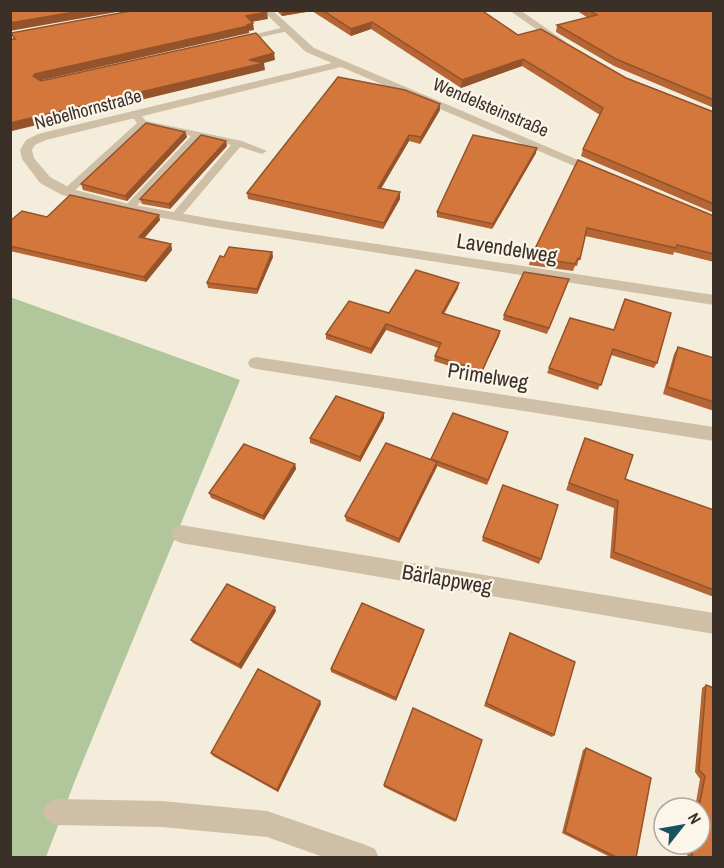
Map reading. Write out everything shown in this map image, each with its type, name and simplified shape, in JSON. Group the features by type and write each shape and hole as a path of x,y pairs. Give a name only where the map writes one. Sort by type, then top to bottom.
{"street":[{"name":"Wendelsteinstraße","path":"266,10 310,50 615,178"},
{"path":"513,10 570,47"},
{"name":"Nebelhornstraße","path":"294,236 175,217 67,192 45,180 28,159 27,150 30,143 42,137 139,119 341,64"},
{"name":"Lavendelweg","path":"294,236 714,300"},
{"name":"Primelweg","path":"256,363 714,434"},
{"name":"Bärlappweg","path":"181,534 714,624"},
{"path":"56,812 162,814 267,824 366,858"}],"lane":[{"path":"227,42 285,29"},
{"path":"67,192 139,119 238,143 262,152"},
{"path":"129,208 198,135"},
{"path":"175,217 238,143"}],"green space":[{"path":"10,297 240,380 76,778 46,857 11,857"}],"building":[{"path":"10,10 86,10 10,23"},
{"path":"136,10 266,10 267,12 246,16 253,23 248,26 33,76 41,81 256,33 274,53 249,60 264,63 10,123 10,39 15,39 11,33"},
{"path":"322,10 481,10 518,35 541,29 626,78 714,112 714,204 583,149 603,108 523,59 462,80 372,22 351,29"},
{"path":"589,10 714,10 714,100 616,59 557,25 597,15"},
{"path":"338,77 405,90 440,104 421,137 409,135 378,188 400,192 384,223 247,193"},
{"path":"146,123 185,132 125,196 81,184"},
{"path":"201,135 226,141 169,204 140,199"},
{"path":"473,135 537,148 493,224 437,212"},
{"path":"578,160 714,216 714,254 587,228 580,259 578,258 575,264 531,257"},
{"path":"70,195 159,215 139,237 171,244 144,277 10,246 10,221 22,211 47,217"},
{"path":"229,247 272,252 257,289 207,283 220,256 224,257"},
{"path":"416,270 459,283 442,313 500,331 482,371 435,356 441,343 386,324 371,349 326,334 349,301 389,313"},
{"path":"524,272 569,279 549,328 504,315"},
{"path":"625,299 671,313 657,363 613,349 601,385 549,368 570,318 614,330"},
{"path":"678,347 714,358 714,402 667,387"},
{"path":"336,396 384,413 360,457 310,438"},
{"path":"453,413 508,432 488,480 431,459"},
{"path":"585,438 633,455 625,479 714,510 714,590 614,552 618,501 569,483"},
{"path":"386,443 437,462 399,539 345,516"},
{"path":"244,444 295,464 263,516 209,493"},
{"path":"503,485 558,505 541,559 483,537"},
{"path":"227,584 275,607 239,665 191,640"},
{"path":"362,603 424,630 396,698 331,669"},
{"path":"510,633 575,662 554,735 486,703"},
{"path":"258,669 320,701 277,790 211,753"},
{"path":"706,685 714,688 714,858 692,858 692,856 712,856 712,796 701,796 705,776 699,770"},
{"path":"413,708 482,740 456,820 384,785"},
{"path":"586,748 651,778 636,858 618,858 565,832"}]}
